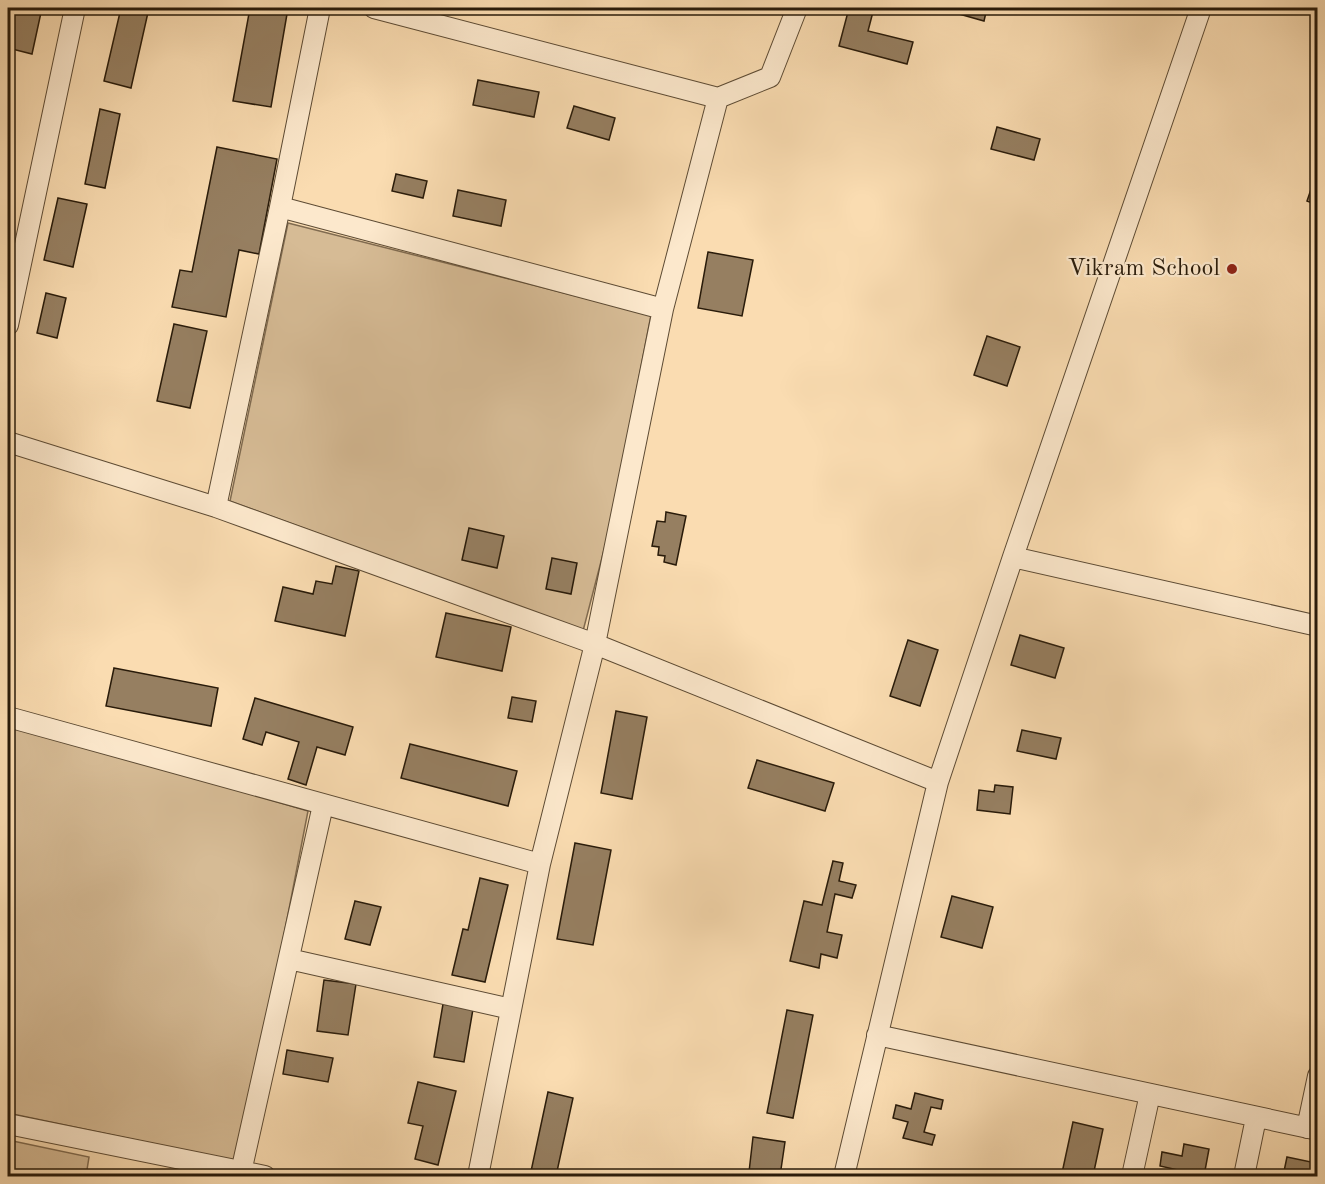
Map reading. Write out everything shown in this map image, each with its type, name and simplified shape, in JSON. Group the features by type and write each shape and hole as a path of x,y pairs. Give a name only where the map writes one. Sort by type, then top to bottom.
{"street":[{"path":"8,325 75,8"},
{"path":"216,507 320,8"},
{"path":"374,8 718,98 770,77 797,8"},
{"path":"844,1176 938,782 1201,8"},
{"path":"478,1176 540,864 595,644 663,309 718,98"},
{"path":"280,207 663,309"},
{"path":"8,442 216,507 595,644 938,782"},
{"path":"1013,557 1317,626"},
{"path":"8,717 540,864"},
{"path":"241,1172 323,805"},
{"path":"289,958 511,1009"},
{"path":"877,1035 1312,1129 1317,1076"},
{"path":"1132,1176 1150,1094"},
{"path":"1244,1176 1256,1118"},
{"path":"8,1124 265,1176"}],"shaded area":[{"path":"288,223 651,315 611,523 583,631 230,501"},
{"path":"8,722 308,811 240,1162 8,1113"},
{"path":"8,1140 89,1157 86,1176 8,1176"}],"building":[{"path":"8,8 42,8 32,54 8,48"},
{"path":"121,8 149,8 131,88 104,81"},
{"path":"250,8 287,14 271,107 233,101"},
{"path":"849,8 874,8 868,31 913,42 907,64 839,46"},
{"path":"954,8 987,8 984,21 952,12"},
{"path":"478,80 539,92 534,117 473,105"},
{"path":"574,106 615,118 609,140 567,128"},
{"path":"100,109 120,114 105,188 85,184"},
{"path":"997,127 1040,139 1034,160 991,149"},
{"path":"217,147 277,159 259,254 239,250 226,317 172,307 180,270 192,272"},
{"path":"1318,169 1318,205 1307,201"},
{"path":"396,174 427,181 423,198 392,191"},
{"path":"458,190 506,200 501,226 453,216"},
{"path":"58,198 87,204 73,267 44,260"},
{"path":"708,252 753,260 742,316 698,308"},
{"path":"46,293 66,298 57,338 37,333"},
{"path":"174,324 207,331 190,408 157,401"},
{"path":"987,336 1020,347 1007,386 974,375"},
{"path":"666,512 686,516 676,565 664,562 665,556 658,555 659,547 652,546 657,521 665,522"},
{"path":"469,528 504,536 497,568 462,560"},
{"path":"552,558 577,563 571,594 546,589"},
{"path":"336,566 359,571 345,636 275,621 283,587 313,594 316,581 332,584"},
{"path":"446,613 511,627 502,671 436,657"},
{"path":"1020,635 1064,648 1055,678 1011,665"},
{"path":"908,640 938,650 920,706 890,696"},
{"path":"114,668 218,688 211,726 106,706"},
{"path":"512,697 536,701 532,722 508,718"},
{"path":"255,698 353,727 345,755 317,747 306,785 288,779 299,742 266,732 262,745 243,739"},
{"path":"616,711 647,717 632,799 601,793"},
{"path":"1022,730 1061,738 1056,759 1017,751"},
{"path":"410,744 517,771 508,806 401,778"},
{"path":"757,760 834,783 825,811 748,788"},
{"path":"995,785 1013,787 1010,814 977,810 979,790 994,792"},
{"path":"575,843 611,850 593,945 557,939"},
{"path":"833,861 843,863 839,881 856,885 852,898 835,894 827,932 842,935 837,958 821,954 819,968 790,961 804,901 822,905"},
{"path":"480,878 508,885 485,982 452,975 463,929 468,930"},
{"path":"952,896 993,907 982,948 941,937"},
{"path":"355,901 381,907 370,945 345,939"},
{"path":"324,980 356,984 348,1035 317,1031"},
{"path":"443,1004 473,1009 464,1062 434,1057"},
{"path":"787,1010 813,1015 793,1118 767,1113"},
{"path":"287,1050 333,1058 328,1082 283,1074"},
{"path":"418,1082 456,1091 438,1165 415,1159 423,1126 408,1123"},
{"path":"548,1092 573,1098 556,1176 530,1176"},
{"path":"915,1093 943,1100 941,1109 931,1107 924,1132 935,1135 932,1145 903,1138 908,1122 893,1118 896,1105 911,1109"},
{"path":"1073,1122 1103,1129 1093,1176 1062,1173"},
{"path":"753,1137 785,1142 780,1176 749,1172"},
{"path":"1184,1144 1209,1149 1204,1176 1177,1176 1178,1170 1160,1166 1162,1152 1182,1156"},
{"path":"1287,1157 1316,1163 1314,1176 1283,1176"}],"place":[{"name":"Vikram School","path":"1232,269"}]}
